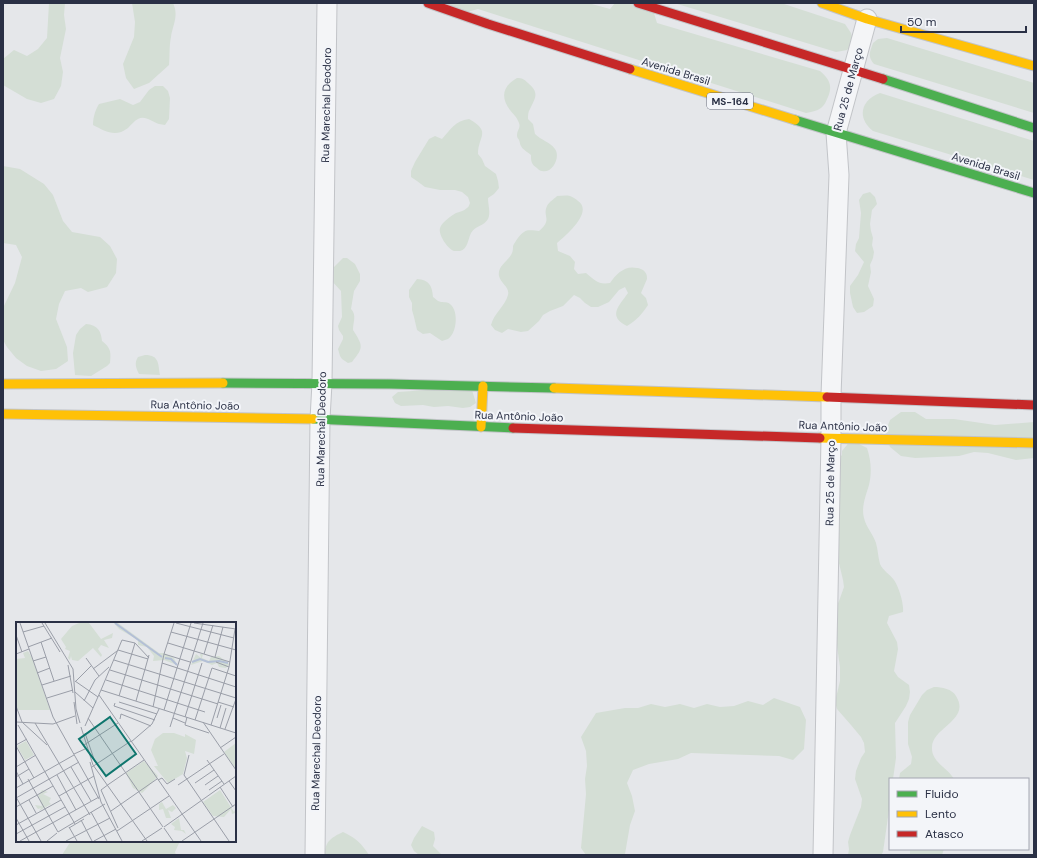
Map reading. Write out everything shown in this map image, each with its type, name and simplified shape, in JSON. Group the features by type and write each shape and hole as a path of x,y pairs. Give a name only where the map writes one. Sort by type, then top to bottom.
{"main road":[{"name":"Avenida Brasil","path":"428,3 587,56 1034,193"},
{"path":"638,3 1034,128"},
{"path":"822,3 868,19 1034,66"},
{"name":"Rua Antônio João","path":"3,384 73,387 322,383 482,386 831,396 1034,405"},
{"path":"481,427 482,386"},
{"name":"Rua Antônio João","path":"3,414 73,411 320,419 481,427 1034,443"}],"street":[{"name":"Rua Marechal Deodoro","path":"315,855 327,3"},
{"name":"Rua 25 de Março","path":"823,855 831,396 839,175 836,133 868,19"}],"shaded area":[{"path":"49,3 65,3 64,15 66,29 60,58 63,72 61,86 54,99 41,103 27,99 3,85 3,59 14,50 27,56 38,49 47,38"},
{"path":"132,3 173,3 176,12 170,40 169,65 149,83 134,89 126,78 123,64 134,37 135,22"},
{"path":"434,3 588,3 610,9 615,3 651,3 657,23 820,71 829,82 830,89 822,107 816,111 806,113 478,9 467,12"},
{"path":"674,3 781,3 845,24 851,33 853,40 847,50 836,52"},
{"path":"887,38 1034,83 1034,113 874,64 870,56 873,43 878,39"},
{"path":"517,78 525,81 532,87 535,93 535,99 529,111 528,119 533,124 535,134 551,145 557,152 554,164 549,170 546,171 541,171 532,164 531,155 521,146 517,137 520,126 519,123 505,101 504,92 506,88"},
{"path":"155,86 163,86 168,91 170,98 169,119 165,125 146,118 141,118 123,131 114,133 93,125 94,114 99,104 120,99 133,105 140,102 149,90"},
{"path":"880,93 1034,141 1034,180 873,131 865,121 863,110 868,100"},
{"path":"469,119 476,123 482,131 478,154 485,166 496,174 499,188 488,198 488,219 471,233 463,250 454,251 449,248 444,241 440,234 440,228 449,217 463,211 468,207 470,203 468,197 462,192 455,190 440,190 425,187 411,177 411,171 429,139 435,136 442,139 457,124"},
{"path":"3,166 20,169 44,184 53,195 63,221 72,232 100,237 110,246 117,259 116,273 107,287 88,292 81,288 65,291 59,304 56,319 67,347 68,361 56,369 41,371 27,366 16,358 3,340 3,308 15,283 22,257 16,245 3,243"},
{"path":"870,192 875,197 877,204 872,210 870,224 874,252 870,265 871,272 868,286 874,299 873,306 864,312 857,313 853,307 850,286 858,275 864,262 855,251 859,238 861,213 859,200 863,194"},
{"path":"557,196 573,197 582,206 583,211 576,224 557,243 558,251 570,256 575,262 574,269 578,274 586,273 602,283 610,283 615,276 625,269 633,267 643,270 647,279 641,293 646,298 648,305 639,317 627,326 617,318 616,315 618,307 628,293 625,287 619,290 609,302 598,307 591,307 574,295 563,306 543,315 528,331 521,332 508,329 502,333 495,330 491,325 492,321 507,299 508,295 508,290 499,276 501,266 510,256 516,240 521,234 532,230 539,231 543,227 546,221 547,206"},
{"path":"343,258 347,258 355,264 360,274 360,281 354,291 351,309 354,314 353,330 361,346 356,357 352,362 348,363 342,359 338,349 343,339 338,326 342,317 341,291 331,280 331,270"},
{"path":"417,279 427,282 431,286 433,297 440,302 450,304 453,307 456,322 453,332 448,339 442,341 430,333 423,334 417,330 412,310 412,303 409,297 409,290"},
{"path":"86,324 98,329 101,334 102,341 109,348 110,353 110,363 91,376 75,375 73,353 76,335"},
{"path":"150,355 156,359 160,375 139,374 136,368 136,361 138,357"},
{"path":"471,387 476,403 470,407 463,408 423,405 401,406 395,403 392,397 398,392"},
{"path":"901,412 915,412 926,419 954,419 995,425 1034,422 1034,458 1016,460 988,453 974,452 959,456 915,458 901,456 890,447 885,433 890,420"},
{"path":"851,440 867,448 871,466 871,475 864,501 863,514 866,524 876,543 880,564 891,576 898,587 903,605 903,612 889,616 887,623 897,642 898,649 894,671 898,677 909,685 910,692 906,706 895,723 896,758 893,778 889,778 889,810 883,852 881,855 848,855 848,842 861,807 862,799 855,779 856,771 865,752 864,743 861,737 837,709 835,702 840,681 840,667 833,630 836,608 844,587 838,559 839,458 842,455 842,451"},
{"path":"934,687 949,690 956,696 959,704 959,711 950,723 938,734 932,747 934,757 953,778 899,778 900,773 911,764 912,757 908,744 908,722 910,715 922,695 927,690"},
{"path":"774,698 800,707 806,720 804,749 793,760 779,756 691,753 678,759 649,764 633,770 627,783 632,796 635,811 630,825 625,854 586,855 581,848 587,766 586,751 581,737 596,713 625,708 638,708 651,704 665,707 680,704 694,708 707,704 720,707 734,706 748,701 763,705"},
{"path":"422,826 434,832 435,839 433,846 442,855 419,855 414,851 411,845"},
{"path":"343,832 358,841 369,855 325,855 327,843 335,836"},
{"path":"71,842 180,842 175,852 176,855 62,855"},
{"path":"910,850 944,850 942,855 910,855"}],"traffic: fast":[{"path":"883,79 1034,128"},
{"path":"795,120 1034,193"},
{"path":"223,383 390,384 554,388"},
{"path":"313,419 513,428"}],"traffic: slow":[{"path":"822,3 867,19 1034,66"},
{"path":"630,69 795,120"},
{"path":"3,384 223,383"},
{"path":"481,427 483,386"},
{"path":"554,388 827,397"},
{"path":"3,414 313,419"},
{"path":"820,438 1034,443"}],"traffic: jam":[{"path":"428,3 488,24 630,69"},
{"path":"638,3 883,79"},
{"path":"827,397 1034,405"},
{"path":"513,428 820,438"}]}
